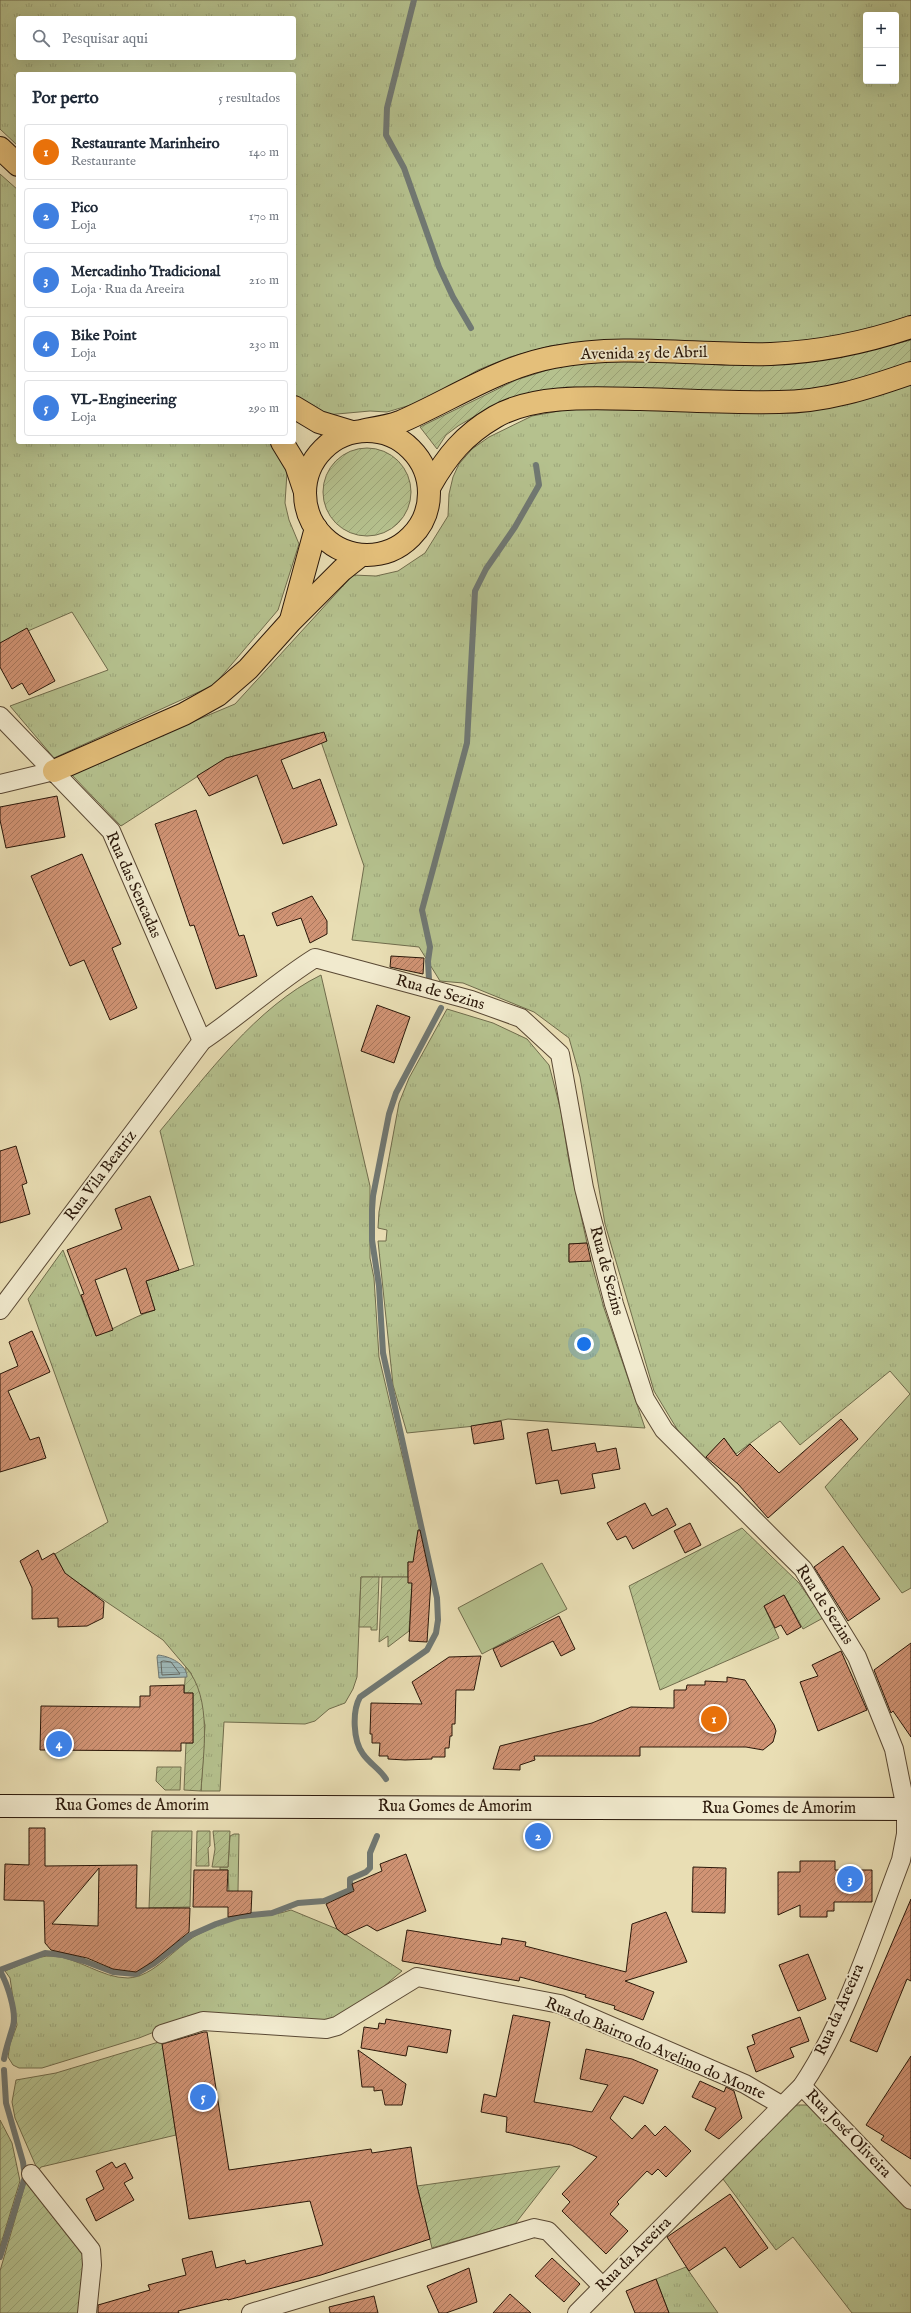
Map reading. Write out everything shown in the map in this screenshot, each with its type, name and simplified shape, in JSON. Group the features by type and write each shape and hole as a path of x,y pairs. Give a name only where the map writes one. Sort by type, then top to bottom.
{"main road":[{"path":"0,148 16,163"},
{"name":"Avenida 25 de Abril","path":"305,494 307,477 313,462 323,449 336,438 399,422 512,369 553,357 598,351 772,354 836,346 885,336 911,327"},
{"name":"Avenida 25 de Abril","path":"430,486 445,460 466,437 496,417 529,405 568,399 780,402 827,398 870,387 911,373"},
{"name":"Avenida 25 de Abril","path":"283,444 296,464 305,494 308,512 316,528 328,541 344,551 361,555 382,554 400,546 416,533 424,519 429,503 430,486 425,468 415,452 401,440 384,432 359,431 319,422 296,408"},
{"path":"291,621 316,528"},
{"path":"54,771 184,714 218,695 248,669 291,621 342,570 361,555"},
{"name":"Rua Gomes de Amorim","path":"0,1806 908,1809"}],"street":[{"name":"Rua das Sencadas","path":"0,716 111,831 202,1041"},
{"path":"0,784 54,771"},
{"name":"Rua de Sezins","path":"202,1041 236,1019 293,972 315,958 471,1000 521,1018 560,1054 584,1188 614,1304 645,1399 664,1430 803,1569 857,1657 894,1749 908,1809"},
{"name":"Rua Vila Beatriz","path":"0,1310 202,1041"},
{"name":"Rua da Areeira","path":"577,2313 602,2286 802,2086 835,2028 901,1860 906,1834 908,1809"},
{"name":"Rua do Bairro do Avelino do Monte","path":"162,2034 203,2021 326,2030 336,2026 417,1977 560,2004 745,2084 782,2105"},
{"name":"Rua José Oliveira","path":"802,2086 911,2200"},
{"path":"31,2174 92,2250 93,2260 87,2313"},
{"path":"251,2313 534,2228 548,2231 602,2286"}],"green space":[{"path":"0,0 911,0 911,315 879,328 833,339 771,344 596,341 550,346 510,357 478,370 424,401 387,412 370,411 326,415 296,399 296,72 16,72 16,144 0,129"},
{"path":"0,174 16,188 16,444 277,444 287,473 285,503 289,520 299,544 278,610 214,685 54,758 10,706 108,670 72,612 0,643"},
{"path":"911,340 911,362 868,378 826,387 781,392 567,387 526,394 492,406 458,426 446,435 437,449 420,427 516,380 557,367 599,361 773,365 837,358"},
{"path":"911,384 911,1588 902,1593 825,1487 910,1394 890,1371 800,1445 780,1421 736,1454 724,1438 704,1459 680,1434 654,1391 605,1224 580,1077 569,1038 534,1012 463,983 440,981 419,947 352,940 364,866 318,733 226,758 121,826 70,773 235,704 353,575 376,576 398,571 425,553 448,516 449,494 453,477 459,464 472,449 489,437 532,416 570,409 779,413 827,407 873,397"},
{"path":"367,448 384,451 392,455 404,467 408,475 411,492 408,509 404,517 392,529 384,533 367,536 350,533 342,529 330,517 326,509 323,492 326,475 330,467 342,455 350,451"},
{"path":"321,975 370,1186 370,1258 374,1278 379,1357 425,1552 413,1562 408,1562 408,1577 361,1577 357,1677 353,1689 345,1703 329,1709 315,1721 305,1724 224,1722 220,1791 201,1791 205,1725 191,1673 163,1640 65,1574 55,1554 108,1522 28,1299 63,1250 96,1336 140,1315 155,1310 146,1281 194,1265 160,1131 233,1044 275,1005 297,989"},
{"path":"447,1009 493,1023 527,1039 549,1065 561,1111 569,1162 587,1243 569,1244 569,1262 591,1261 604,1308 645,1428 508,1419 475,1426 407,1433 393,1385 378,1241 386,1241 387,1230 378,1228 379,1212 399,1103 409,1078"},
{"path":"742,1528 799,1583 823,1618 803,1629 784,1595 764,1606 779,1638 660,1690 629,1586"},
{"path":"542,1563 567,1609 482,1654 458,1608"},
{"path":"361,1577 379,1577 377,1630 371,1630 371,1627 359,1627"},
{"path":"382,1577 408,1577 412,1583 409,1631 388,1647 388,1636 379,1642"},
{"path":"186,1667 194,1680 200,1695 203,1710 204,1744 201,1791 184,1790 186,1743 193,1743 193,1693 184,1693"},
{"path":"157,1767 181,1767 180,1790 165,1790 156,1781"},
{"path":"152,1831 192,1831 190,1907 149,1908"},
{"path":"197,1831 210,1831 210,1846 208,1848 209,1866 196,1866"},
{"path":"213,1831 230,1831 228,1867 212,1867 215,1849"},
{"path":"239,1834 238,1891 229,1895 228,1870 220,1870 220,1867 228,1867 230,1836"},
{"path":"291,1910 337,1929 402,1971 370,1998 328,2022 177,2023 139,2038 42,2068 19,2068 13,2065 8,2057 10,2044 17,2025 10,1978 5,1971 40,1957 52,1956 71,1960 108,1975 128,1978 138,1976 147,1973 164,1961 189,1940 217,1926 237,1919 271,1915"},
{"path":"162,2041 176,2135 41,2167 38,2171 15,2118 12,2102 16,2080 56,2073"},
{"path":"793,2105 809,2105 911,2208 911,2313 852,2313 793,2237 776,2250 723,2179"},
{"path":"0,2120 12,2143 20,2181 0,2247"},
{"path":"560,2166 515,2224 432,2248 417,2186"},
{"path":"26,2181 87,2254 82,2313 0,2313 0,2271"},
{"path":"686,2267 718,2313 669,2313 656,2279"}],"water":[{"path":"158,1655 172,1659 181,1665 186,1672 187,1677 159,1678"}],"building":[{"path":"27,628 55,681 29,695 22,683 12,689 0,667 0,643"},
{"path":"324,732 327,741 281,760 293,789 320,779 337,825 283,844 257,775 209,796 197,776 226,758"},
{"path":"57,796 65,837 6,848 0,820 0,807"},
{"path":"196,810 239,936 244,935 257,976 216,989 194,925 190,926 155,824"},
{"path":"82,854 121,944 112,948 137,1008 110,1020 84,960 70,966 31,876"},
{"path":"312,896 327,921 327,934 310,943 301,918 277,926 272,913"},
{"path":"391,956 424,958 423,974 390,967"},
{"path":"377,1005 410,1017 394,1063 361,1051"},
{"path":"16,1146 27,1183 22,1185 30,1214 0,1223 0,1151"},
{"path":"150,1196 179,1270 146,1281 155,1310 141,1314 126,1268 95,1280 113,1330 96,1336 81,1295 84,1294 67,1250 122,1229 115,1209"},
{"path":"587,1243 591,1261 569,1262 569,1244"},
{"path":"32,1331 50,1372 8,1391 30,1440 39,1437 46,1458 0,1472 0,1374 18,1366 9,1342"},
{"path":"841,1419 858,1439 768,1518 738,1484 706,1457 724,1438 737,1456 750,1444 779,1473"},
{"path":"501,1421 504,1439 474,1444 471,1426"},
{"path":"548,1429 552,1451 595,1443 597,1452 616,1448 620,1469 592,1474 595,1488 561,1494 558,1480 536,1484 527,1433"},
{"path":"645,1503 652,1516 667,1508 676,1525 633,1549 626,1536 617,1540 607,1523"},
{"path":"690,1523 701,1545 685,1553 674,1531"},
{"path":"418,1530 420,1530 431,1581 427,1642 409,1641 412,1583 408,1583 408,1562 413,1562"},
{"path":"843,1546 880,1599 848,1621 814,1567"},
{"path":"38,1550 42,1560 54,1553 65,1573 104,1602 103,1618 87,1626 58,1627 58,1618 32,1619 32,1588 20,1561"},
{"path":"784,1595 801,1627 787,1635 781,1625 775,1628 764,1606"},
{"path":"559,1616 575,1649 561,1656 553,1641 501,1667 493,1649"},
{"path":"911,1643 911,1737 893,1711 891,1713 874,1670"},
{"path":"841,1651 867,1710 818,1731 800,1682 818,1676 812,1665"},
{"path":"481,1656 474,1690 456,1690 455,1724 452,1724 452,1736 450,1736 449,1748 445,1748 445,1757 405,1760 388,1759 388,1756 379,1756 380,1743 372,1743 372,1734 370,1734 371,1703 422,1704 412,1682 449,1657"},
{"path":"727,1677 745,1680 774,1725 776,1731 773,1742 763,1750 746,1747 640,1747 640,1756 534,1756 535,1760 520,1765 520,1770 493,1769 500,1746 592,1723 631,1707 674,1708 674,1690 686,1690 687,1685 705,1685 705,1681 727,1682"},
{"path":"184,1685 184,1693 193,1693 193,1743 181,1743 181,1751 40,1750 41,1706 140,1707 140,1696 150,1696 150,1686"},
{"path":"29,1828 45,1828 45,1866 137,1865 136,1908 190,1908 189,1932 152,1962 136,1972 113,1969 87,1958 51,1950 45,1943 44,1901 4,1900 5,1864 29,1865","holes":["99,1868 98,1926 52,1924"]},
{"path":"406,1854 426,1911 377,1931 367,1925 345,1935 337,1929 326,1904 354,1891 352,1884 382,1871 380,1864"},
{"path":"800,1861 835,1861 835,1870 872,1870 872,1902 834,1902 834,1911 827,1911 827,1917 800,1917 800,1905 778,1915 778,1872 800,1872"},
{"path":"693,1867 726,1868 725,1913 692,1912"},
{"path":"194,1870 228,1870 227,1891 252,1891 251,1913 228,1917 228,1907 193,1907"},
{"path":"911,1899 911,1981 907,1979 877,2052 850,2041"},
{"path":"666,1912 687,1962 625,1981 654,1992 643,2020 614,2009 615,2006 585,1997 586,1995 520,1977 519,1981 402,1961 407,1930 501,1945 502,1938 526,1942 525,1946 626,1972 632,1924"},
{"path":"808,1954 826,1999 798,2011 779,1965"},
{"path":"513,2015 550,2022 534,2102 592,2112 608,2085 580,2079 586,2049 632,2059 658,2070 643,2104 624,2096 610,2118 632,2139 645,2125 655,2136 665,2126 691,2151 666,2177 658,2169 652,2175 647,2171 617,2202 619,2204 610,2214 628,2231 606,2254 562,2211 570,2202 562,2194 597,2157 571,2145 506,2132 507,2117 481,2112 484,2094 496,2097"},
{"path":"800,2017 809,2041 790,2048 794,2057 756,2072 747,2047 755,2044 752,2035"},
{"path":"386,2019 451,2030 447,2053 408,2046 406,2056 361,2048 364,2027 378,2029 379,2023 385,2024"},
{"path":"207,2032 229,2170 371,2149 372,2153 411,2147 417,2186 430,2239 321,2275 228,2300 178,2311 179,2313 98,2313 98,2305 150,2290 148,2285 186,2275 182,2259 212,2251 216,2268 245,2260 246,2264 323,2245 310,2201 189,2219 162,2044"},
{"path":"358,2050 406,2084 402,2105 385,2105 382,2090 374,2091 374,2087 362,2087"},
{"path":"911,2056 911,2159 881,2140 884,2136 866,2125"},
{"path":"700,2081 724,2092 726,2087 734,2091 742,2118 719,2139 705,2130 716,2108 692,2097"},
{"path":"112,2162 116,2168 125,2163 133,2178 124,2183 134,2200 96,2221 86,2199 104,2189 96,2171"},
{"path":"730,2194 768,2248 740,2268 725,2247 689,2271 667,2237"},
{"path":"552,2258 580,2284 564,2302 535,2276"},
{"path":"469,2268 477,2302 446,2313 439,2313 427,2286"},
{"path":"656,2279 669,2313 635,2313 626,2291"},
{"path":"510,2294 531,2313 493,2313"},
{"path":"374,2296 378,2313 330,2313 329,2307"}],"waterway":[{"path":"414,0 387,108 386,135 404,168 439,267 453,297 471,328"},
{"path":"429,980 428,961 430,947 422,910 467,743 475,591 486,569 515,527 539,485 536,465"},
{"path":"386,1779 381,1772 366,1758 357,1742 355,1726 357,1703 360,1697 427,1650 436,1633 438,1620 437,1598 383,1353 379,1286 372,1240 372,1210 373,1196 389,1114 396,1093 441,1008"},
{"path":"0,1970 45,1953 63,1955 113,1972 136,1974 153,1964 191,1935 216,1924 240,1916 272,1913 298,1903 324,1901 350,1890 350,1879 366,1872 370,1868 370,1853 377,1836"},
{"path":"0,1971 6,1983 14,2013 13,2026 4,2059"},
{"path":"0,2257 25,2177 23,2162 6,2103 4,2070"}],"place":[{"name":"Restaurante Marinheiro","path":"714,1719"},
{"name":"Bike Point","path":"59,1744"},
{"name":"Pico","path":"538,1836"},
{"name":"Mercadinho Tradicional","path":"850,1879"},
{"name":"VL-Engineering","path":"203,2097"}]}
